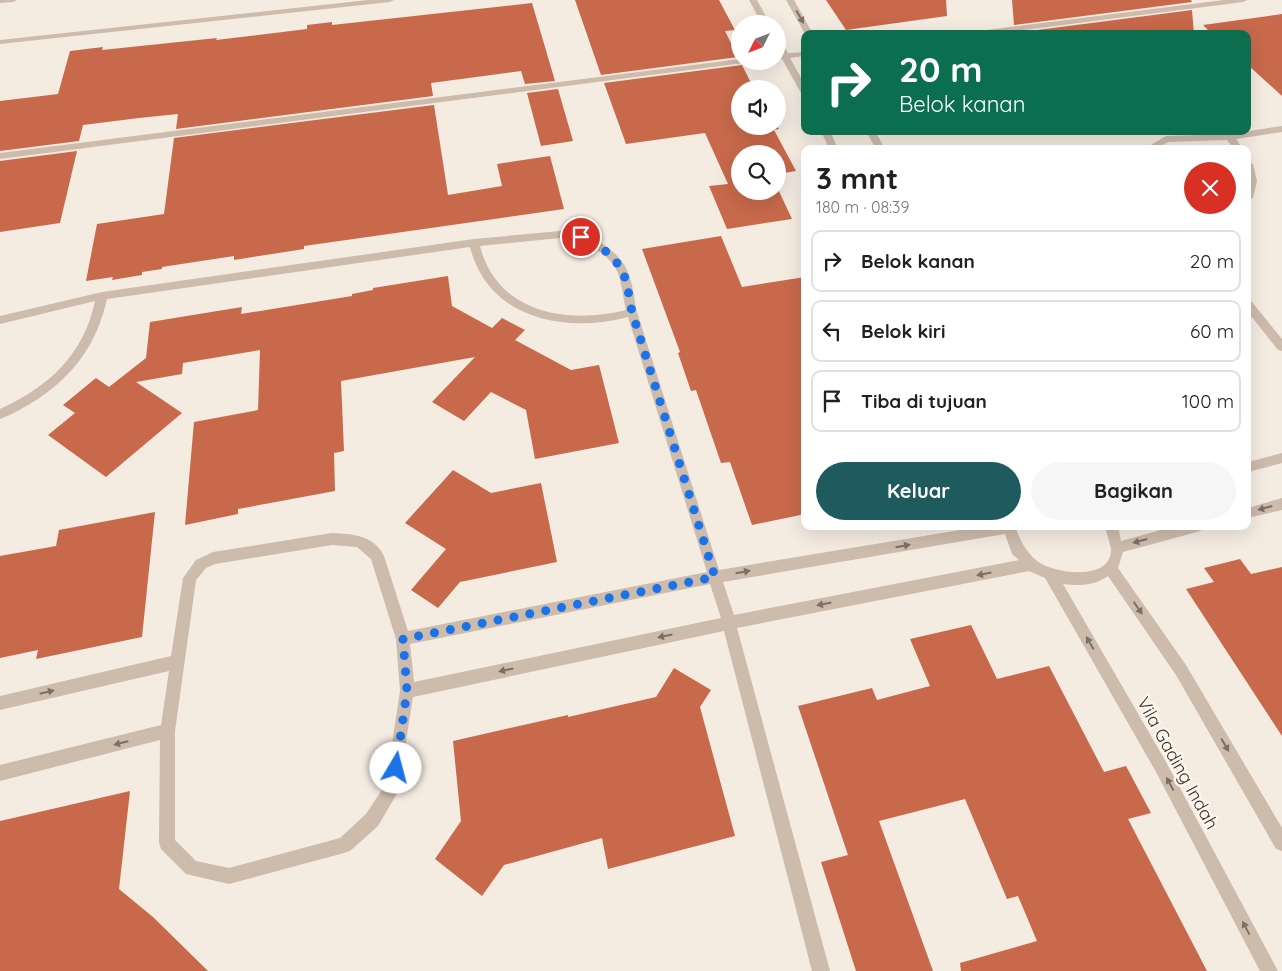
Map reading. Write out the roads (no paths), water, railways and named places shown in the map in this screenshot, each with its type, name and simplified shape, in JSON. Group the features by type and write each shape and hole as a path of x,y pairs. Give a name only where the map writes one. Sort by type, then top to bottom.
{"street":[{"path":"0,1 13,0"},
{"path":"0,42 390,0"},
{"path":"752,0 761,15"},
{"path":"790,0 808,30"},
{"path":"1003,30 1243,0"},
{"path":"786,56 801,54"},
{"path":"0,156 731,63"},
{"path":"786,64 801,87"},
{"path":"1251,134 1282,129"},
{"path":"1155,145 1166,139 1243,135"},
{"path":"1230,137 1236,145"},
{"path":"0,320 102,296 474,243 571,233 591,241 611,257 622,270 632,312 729,622 821,971"},
{"path":"474,243 476,255 485,277 504,296 531,311 563,319 598,319 632,312"},
{"path":"0,414 51,385 82,352 98,320 102,296"},
{"path":"1251,309 1282,347"},
{"path":"1251,466 1282,458"},
{"path":"1251,512 1282,504"},
{"path":"403,639 715,577 990,530"},
{"path":"1009,530 1016,547 1032,564 1051,576 1074,581 1095,578 1110,568 1115,559 1117,548 1112,530"},
{"path":"1117,548 1182,530"},
{"path":"332,539 358,540 370,546 378,556 403,639 407,691 393,787 372,820 344,845 229,876 192,868 167,844 168,731 176,662 190,578 201,564 213,558 332,539"},
{"path":"407,691 729,622 1032,564"},
{"path":"1110,568 1182,670 1282,843"},
{"name":"Vila Gading Indah","path":"1051,576 1160,767 1269,971"},
{"path":"0,703 176,662"},
{"path":"0,773 168,731"}]}
